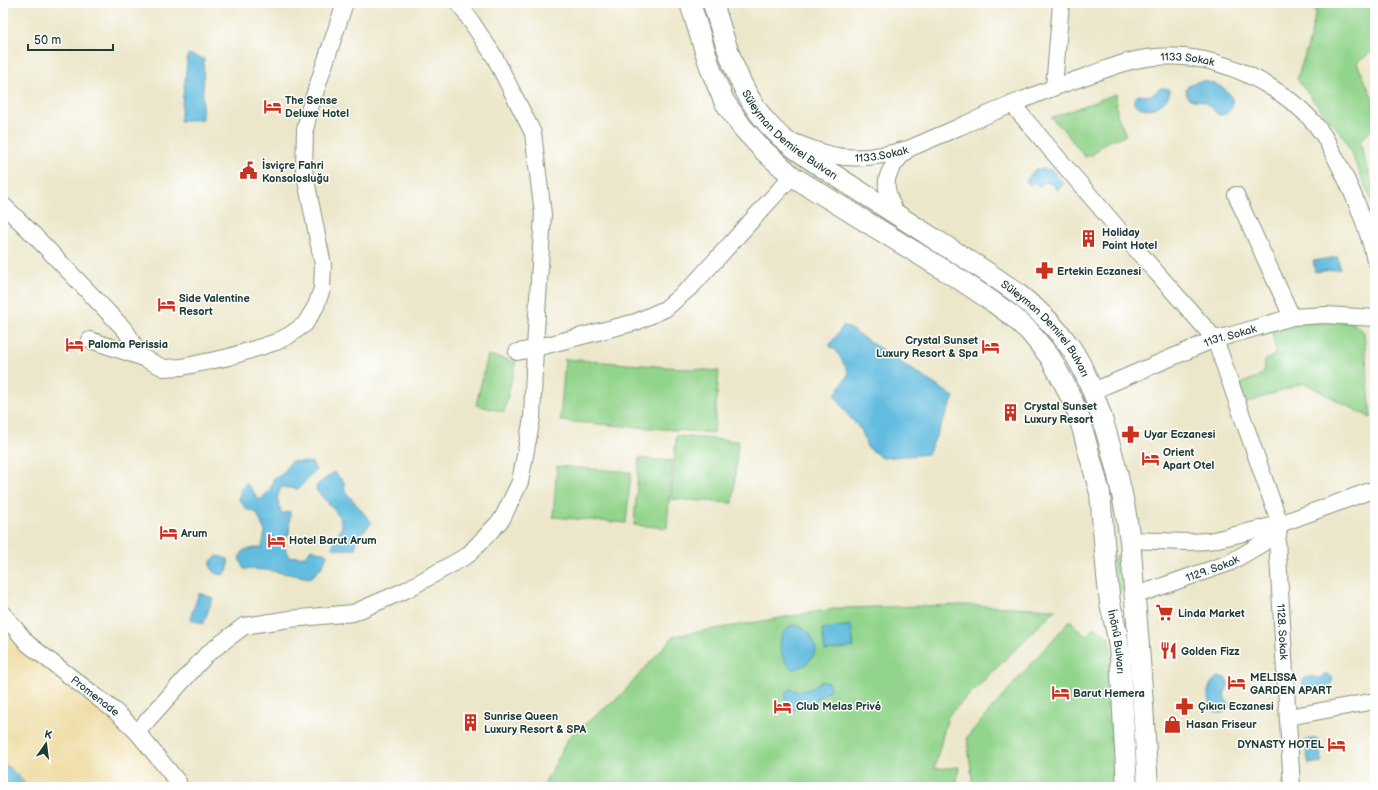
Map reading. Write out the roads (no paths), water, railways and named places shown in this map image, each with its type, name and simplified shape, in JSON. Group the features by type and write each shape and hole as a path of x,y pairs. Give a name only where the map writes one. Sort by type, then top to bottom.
{"main road":[{"name":"Süleyman Demirel Bulvarı","path":"690,3 711,70 724,101 742,127 759,146 792,176 962,281 1010,315 1029,331 1050,357 1078,413 1100,493 1104,546"},
{"name":"Süleyman Demirel Bulvarı","path":"713,3 731,62 745,92 761,116 782,138 810,159 1007,284 1029,301 1051,322 1071,348 1087,375 1114,458 1130,540 1138,633 1148,787"},
{"path":"1104,546 1130,540"},
{"name":"İnönü Bulvarı","path":"1104,546 1110,603 1120,656 1127,787"},
{"path":"1110,603 1134,596"}],"street":[{"path":"90,340 140,357 164,368 182,367 229,356 276,342 288,336 304,324 316,306 322,289 323,265 304,170 305,130 310,108 346,3"},
{"path":"138,732 207,654 244,626 290,619 353,613 406,590 468,555 502,519 520,482 532,418 534,348 543,214 533,133 494,56 459,3"},
{"path":"1054,87 1061,3"},
{"name":"1133 Sokak","path":"908,149 1054,87 1128,62 1160,56 1188,57 1218,63 1246,74 1274,89 1302,110 1322,132 1343,172 1371,240 1375,260"},
{"path":"1012,104 1126,238 1215,339 1280,524"},
{"name":"1133.Sokak","path":"782,138 833,156 850,158 867,158 908,149"},
{"name":"1133.Sokak","path":"897,215 889,200 886,190 887,176 894,162 908,149"},
{"path":"517,352 636,322 665,309 693,285 792,176"},
{"path":"1236,196 1292,317"},
{"path":"3,205 33,234 126,331 140,357"},
{"name":"1131. Sokak","path":"1093,391 1215,339 1292,317 1325,315 1375,318"},
{"name":"1129. Sokak","path":"1130,540 1187,542 1209,541 1280,524 1375,489"},
{"name":"1129. Sokak","path":"1134,596 1229,564 1263,543 1280,524"},
{"name":"1128. Sokak","path":"1280,524 1277,540 1292,787"},
{"name":"Promenade","path":"3,614 28,644 115,712 138,732 178,782 179,787"},
{"path":"1288,717 1375,701"}],"water":[{"path":"188,54 204,59 202,119 180,121"},
{"path":"1204,81 1217,85 1228,92 1232,100 1232,108 1230,111 1218,115 1204,101 1193,100 1187,97 1186,88 1195,82"},
{"path":"1163,88 1168,89 1170,92 1168,97 1160,105 1150,109 1139,107 1134,104 1134,99 1138,95 1150,95"},
{"path":"1035,169 1052,170 1064,184 1057,190 1054,185 1045,182 1039,187 1034,182 1030,186 1026,181"},
{"path":"1338,257 1340,269 1315,272 1313,261"},
{"path":"844,325 954,397 928,454 882,458 867,447 862,431 847,414 835,395 849,373 836,350 829,346"},
{"path":"291,461 312,463 316,470 298,489 281,487 277,498 282,514 290,511 289,535 284,538 286,551 289,557 306,556 311,549 327,554 321,568 310,578 266,570 244,569 239,558 244,550 262,547 265,532 257,513 246,509 239,499 240,492 246,483 260,500 270,490 274,478 282,474"},
{"path":"334,472 344,482 345,491 372,523 358,537 355,549 338,549 332,547 342,527 341,522 332,507 316,490 317,485"},
{"path":"218,556 228,559 228,569 220,575 213,570 210,565 212,560"},
{"path":"199,593 213,598 203,624 190,619"},
{"path":"793,625 807,631 812,637 816,651 806,664 796,669 792,669 787,664 781,652 780,646 783,634"},
{"path":"851,625 854,647 825,651 822,629"},
{"path":"1327,674 1332,677 1332,682 1327,689 1313,692 1304,689 1302,683 1305,678 1309,676 1319,678"},
{"path":"1218,677 1225,678 1228,682 1224,695 1226,701 1229,703 1229,707 1224,712 1218,713 1210,705 1208,690"},
{"path":"822,681 829,683 830,690 803,708 792,710 785,699 786,692 791,689 800,691 808,690"},
{"path":"1317,738 1322,762 1309,764 1304,741"},
{"path":"3,763 12,770 28,787 3,787"},
{"path":"1015,781 1056,783 1061,784 1063,787 1015,787"}],"place":[{"name":"The Sense Deluxe Hotel","path":"272,106"},
{"name":"İsviçre Fahri Konsolosluğu","path":"249,171"},
{"name":"Holiday Point Hotel","path":"1089,238"},
{"name":"Ertekin Eczanesi","path":"1044,271"},
{"name":"Side Valentine Resort","path":"166,304"},
{"name":"Paloma Perissia","path":"75,344"},
{"name":"Crystal Sunset Luxury Resort & Spa","path":"991,346"},
{"name":"Crystal Sunset Luxury Resort","path":"1011,412"},
{"name":"Uyar Eczanesi","path":"1131,434"},
{"name":"Orient Apart Otel","path":"1150,458"},
{"name":"Arum","path":"168,533"},
{"name":"Hotel Barut Arum","path":"276,540"},
{"name":"Linda Market","path":"1165,613"},
{"name":"Golden Fizz","path":"1168,651"},
{"name":"MELISSA GARDEN APART","path":"1237,683"},
{"name":"Barut Hemera","path":"1060,693"},
{"name":"Club Melas Privé","path":"783,706"},
{"name":"Çıkıcı Eczanesi","path":"1185,706"},
{"name":"Sunrise Queen Luxury Resort & SPA","path":"471,722"},
{"name":"Hasan Friseur","path":"1173,724"},
{"name":"DYNASTY HOTEL","path":"1337,744"}]}
